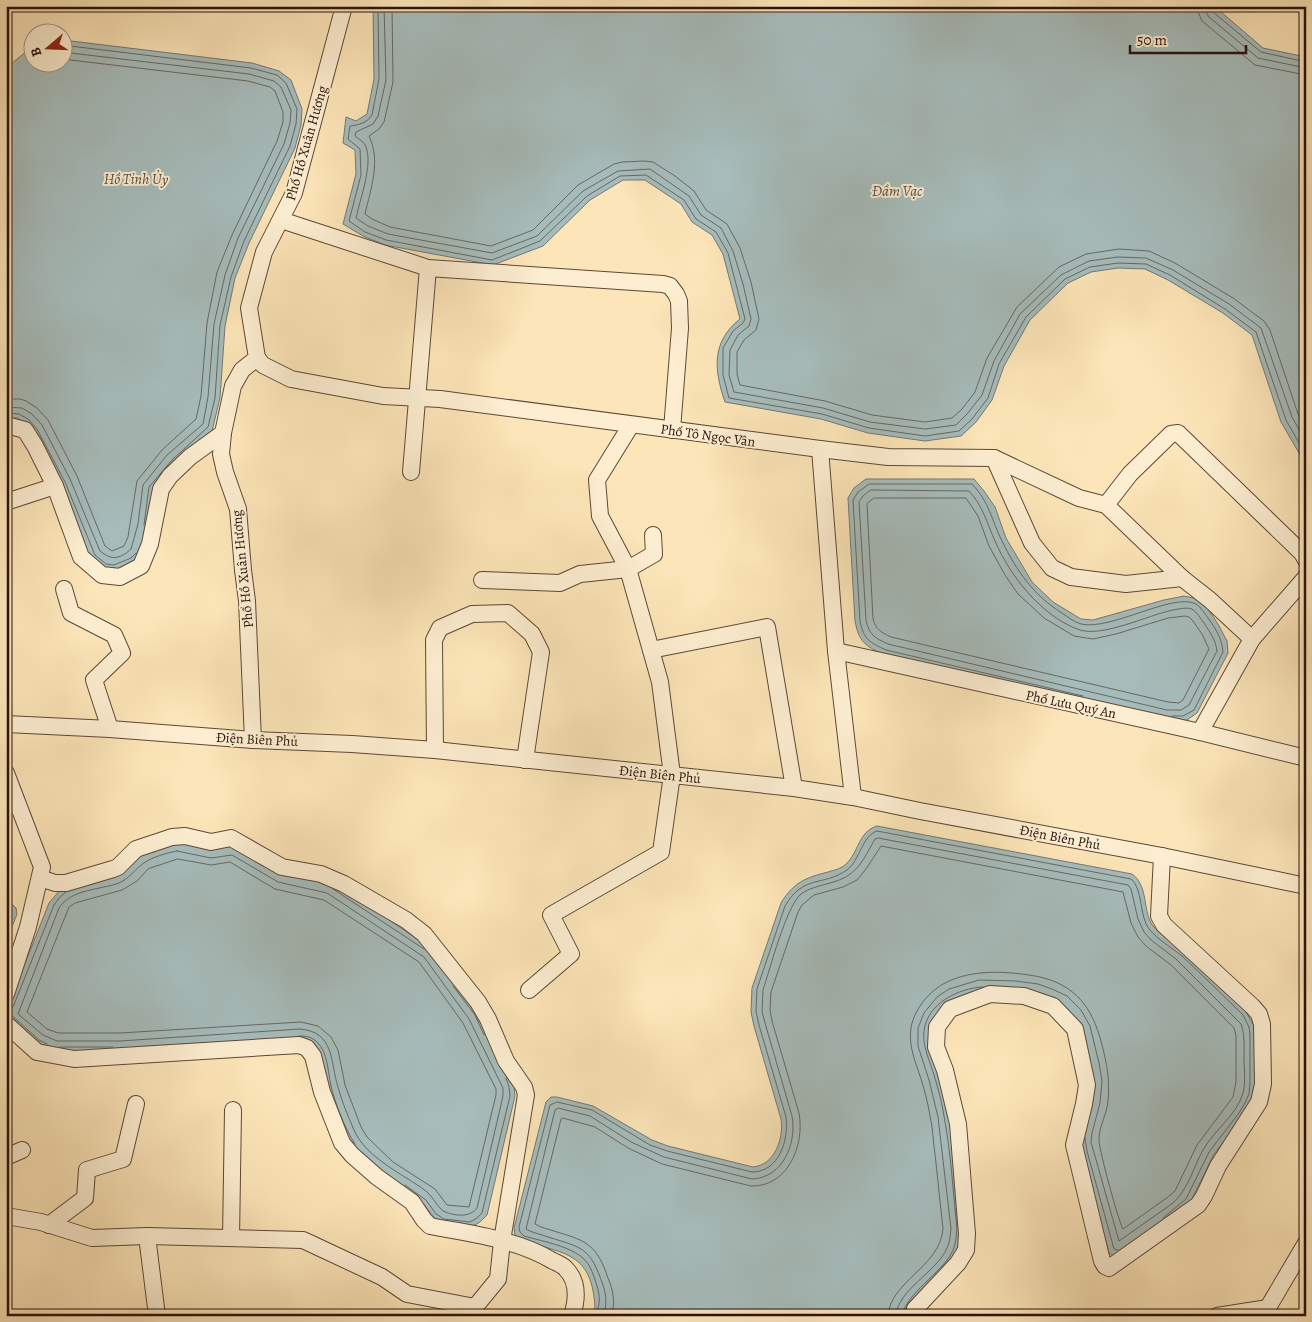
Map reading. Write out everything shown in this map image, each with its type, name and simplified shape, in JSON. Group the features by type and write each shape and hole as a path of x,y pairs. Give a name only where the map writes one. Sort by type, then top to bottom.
{"street":[{"name":"Phố Hồ Xuân Hương","path":"253,740 248,601 243,570 238,509 221,454 223,433 233,386 242,370 257,358 249,308 264,252 294,193 344,6"},
{"path":"280,220 428,268 670,286 679,301 680,328 672,430"},
{"path":"411,472 428,268"},
{"name":"Phố Tô Ngọc Vân","path":"257,358 263,365 291,379 383,396 440,399 888,457 994,458"},
{"path":"528,990 572,954 551,915 661,852 672,775 660,682 628,569 600,516 597,480 631,424"},
{"path":"6,425 25,430 35,446 55,486 81,557 102,575 120,576 141,566 150,544 161,489 170,476 190,456 223,433"},
{"path":"1106,505 1130,474 1171,434 1178,433 1302,553 1306,560"},
{"path":"820,449 836,650 854,797"},
{"path":"994,458 1079,498 1106,505 1182,578 1210,600 1252,639"},
{"path":"994,458 1032,543 1052,568 1071,577 1126,584 1182,578"},
{"path":"6,502 55,486"},
{"path":"482,580 560,584 580,574 628,569 654,554 653,535"},
{"path":"1200,732 1252,639 1306,577"},
{"path":"64,589 71,613 114,635 122,653 94,680 110,730"},
{"path":"435,750 434,640 440,628 472,614 508,613 532,634 541,652 525,760"},
{"path":"651,650 767,627 794,788"},
{"name":"Phố Lưu Quý An","path":"836,650 1200,732 1306,758"},
{"name":"Điện Biên Phủ","path":"6,724 435,750 794,788 854,797 1162,856 1306,886"},
{"path":"6,773 42,867 28,927 6,994"},
{"path":"6,1216 49,1224 92,1238 146,1236 303,1240 382,1277 407,1294 475,1307 498,1279 502,1241 526,1095 526,1091 506,1061 488,1019 478,1002 424,934 406,920 344,884 321,874 282,867 231,838 211,842 185,836 172,836 136,849 118,866 94,875 61,884 40,878"},
{"path":"913,1316 915,1309 958,1263 966,1250 967,1234 958,1124 945,1070 936,1047 937,1026 950,1009 990,994 1024,996 1053,1006 1075,1029 1087,1085 1074,1145 1102,1261 1109,1268 1198,1205 1218,1166 1259,1102 1263,1084 1262,1024 1252,1006 1164,925 1159,916 1162,856"},
{"path":"6,1024 37,1052 74,1060 299,1045 307,1048 313,1056 322,1092 342,1144 352,1155 377,1177 412,1202 430,1226 502,1241 539,1252 566,1268 575,1283 576,1302 572,1316"},
{"path":"49,1224 85,1198 87,1170 123,1159 136,1104"},
{"path":"231,1238 234,1110"},
{"path":"6,1157 22,1150"},
{"path":"146,1236 157,1316"},
{"path":"1216,1316 1266,1312 1306,1243"}],"water":[{"name":"Đầm Vạc","path":"373,6 1214,6 1263,48 1306,57 1306,465 1281,422 1252,335 1223,313 1168,280 1145,269 1118,268 1091,272 1068,283 1030,320 1004,366 992,400 976,422 961,436 925,441 868,433 821,419 725,402 717,368 718,357 724,337 740,319 723,254 712,235 692,222 681,204 645,180 623,180 590,200 543,246 493,265 385,245 363,236 343,224 356,174 355,150 343,143 346,117 356,121 367,114 374,79"},
{"name":"Hồ Tỉnh Ủy","path":"72,41 252,63 279,71 291,80 302,109 301,125 295,148 249,243 235,278 225,326 220,398 212,431 175,463 146,542 133,562 115,570 104,569 90,558 25,423 17,418 6,418 6,68 22,55 22,72 72,72"},
{"path":"866,479 974,479 995,507 1006,538 1032,582 1053,602 1081,619 1093,620 1184,596 1198,599 1208,609 1218,624 1227,641 1228,653 1197,713 1184,722 885,655 872,649 861,639 855,621 848,498 854,488"},
{"path":"877,826 1132,874 1141,885 1147,913 1156,930 1183,950 1207,972 1246,1012 1254,1026 1254,1095 1244,1116 1214,1154 1190,1203 1113,1256 1109,1253 1082,1152 1079,1031 1015,992 933,1021 949,1115 962,1229 956,1255 906,1316 588,1316 595,1308 593,1290 582,1266 573,1258 563,1253 520,1240 515,1235 514,1228 546,1102 551,1097 557,1097 593,1106 652,1140 668,1146 753,1167 767,1161 772,1156 779,1142 782,1126 754,1026 751,1012 752,988 781,903 786,896 806,879 844,866 862,837"},
{"path":"170,841 227,843 342,888 432,949 479,1013 514,1086 515,1096 487,1215 480,1222 471,1227 437,1221 423,1203 381,1177 347,1141 315,1046 56,1052 46,1049 8,1020 6,1011 49,903 60,890 137,854"},
{"path":"6,904 13,905 16,908 17,914 6,942"}]}
